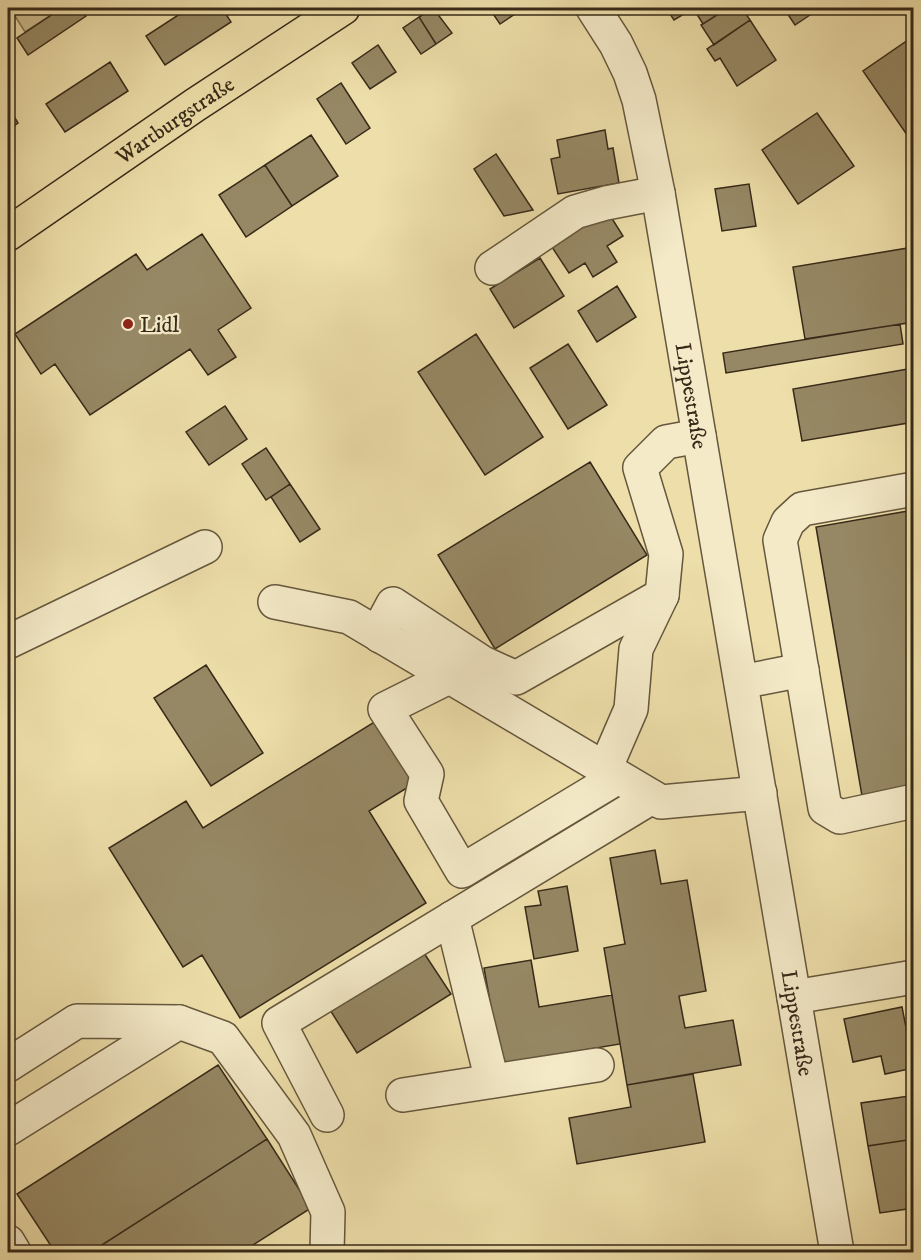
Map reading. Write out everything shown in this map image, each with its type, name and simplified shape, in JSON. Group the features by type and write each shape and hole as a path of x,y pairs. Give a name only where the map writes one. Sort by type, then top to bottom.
{"main road":[{"name":"Wartburgstraße","path":"8,234 195,105 342,8"}],"street":[{"name":"Lippestraße","path":"593,8 616,44 630,72 639,100 699,436 837,1252"},
{"path":"492,268 575,212 657,193"},
{"path":"448,677 385,709 427,774 421,801 462,871 611,773 631,709 636,649 662,595 666,554 640,468 666,442 699,436"},
{"path":"914,489 802,509 788,522 780,540 825,808 840,817 914,801"},
{"path":"8,642 206,547"},
{"path":"380,636 393,604 483,663 516,678 662,595"},
{"path":"275,602 349,617 661,802 760,793"},
{"path":"741,682 802,670"},
{"path":"327,1115 279,1023 652,797"},
{"path":"452,918 492,1081"},
{"path":"794,997 914,977"},
{"path":"8,1065 77,1021 179,1022 223,1038 294,1135 328,1212 327,1252"},
{"path":"8,1129 179,1022"},
{"path":"403,1095 597,1065"},
{"path":"8,1242 14,1252"}],"shaded area":[{"path":"10,8 62,8 25,32"}],"building":[{"path":"62,8 81,8 86,16 28,55 17,38"},
{"path":"189,8 222,8 231,22 165,65 146,36"},
{"path":"433,8 452,33 436,44 419,17"},
{"path":"489,8 515,8 518,12 500,24"},
{"path":"666,8 694,8 674,20"},
{"path":"693,8 728,8 703,24"},
{"path":"728,8 742,8 750,20 714,45 701,25"},
{"path":"813,8 807,12 810,15 795,25 785,10"},
{"path":"419,17 436,44 421,54 403,28"},
{"path":"750,20 776,60 737,86 720,58 715,61 707,49"},
{"path":"908,40 914,47 914,145 863,71"},
{"path":"378,45 396,72 370,89 352,63"},
{"path":"110,62 128,91 65,132 46,104"},
{"path":"341,83 370,128 346,144 317,99"},
{"path":"8,106 18,123 8,130"},
{"path":"817,113 854,166 798,204 762,150"},
{"path":"605,130 608,149 613,148 619,183 558,194 551,159 560,157 557,140"},
{"path":"311,135 338,176 292,206 265,165"},
{"path":"496,154 533,210 504,216 474,169"},
{"path":"265,165 292,206 246,237 219,195"},
{"path":"749,184 756,226 722,231 715,189"},
{"path":"606,209 623,236 607,246 617,262 593,277 585,263 569,273 550,244"},
{"name":"Lidl","path":"202,234 251,308 218,330 236,357 208,375 190,349 90,415 55,364 41,374 15,334 136,254 147,270"},
{"path":"914,247 914,322 805,339 793,267"},
{"path":"540,258 564,296 514,328 490,289"},
{"path":"617,286 636,317 597,342 578,311"},
{"path":"900,324 903,344 726,373 723,353"},
{"path":"476,334 543,437 485,475 418,372"},
{"path":"568,344 607,405 568,429 530,368"},
{"path":"914,368 914,422 802,441 793,389"},
{"path":"225,406 247,439 209,465 186,432"},
{"path":"266,448 290,484 266,500 242,464"},
{"path":"590,462 647,555 495,649 438,555"},
{"path":"290,484 320,529 300,542 271,497"},
{"path":"914,510 914,759 912,760 914,787 862,796 816,527"},
{"path":"206,665 263,753 211,786 154,698"},
{"path":"376,721 415,783 369,811 426,903 240,1018 202,955 183,967 109,848 186,801 203,828"},
{"path":"655,850 661,884 687,880 706,991 679,996 685,1028 733,1020 741,1065 627,1085 604,948 625,944 610,858"},
{"path":"567,886 578,951 534,959 525,907 541,905 538,891"},
{"path":"420,947 451,994 357,1053 327,1005"},
{"path":"531,960 539,1007 612,995 620,1044 501,1064 484,968"},
{"path":"902,1007 914,1068 885,1074 881,1056 853,1062 844,1019"},
{"path":"218,1065 267,1139 91,1252 55,1252 17,1194"},
{"path":"693,1074 705,1142 577,1164 569,1118 631,1107 627,1085"},
{"path":"909,1096 914,1120 914,1139 868,1146 861,1103"},
{"path":"267,1139 311,1208 242,1252 91,1252"},
{"path":"914,1139 914,1208 880,1213 868,1146"}],"place":[{"name":"Lidl","path":"128,324"}]}
